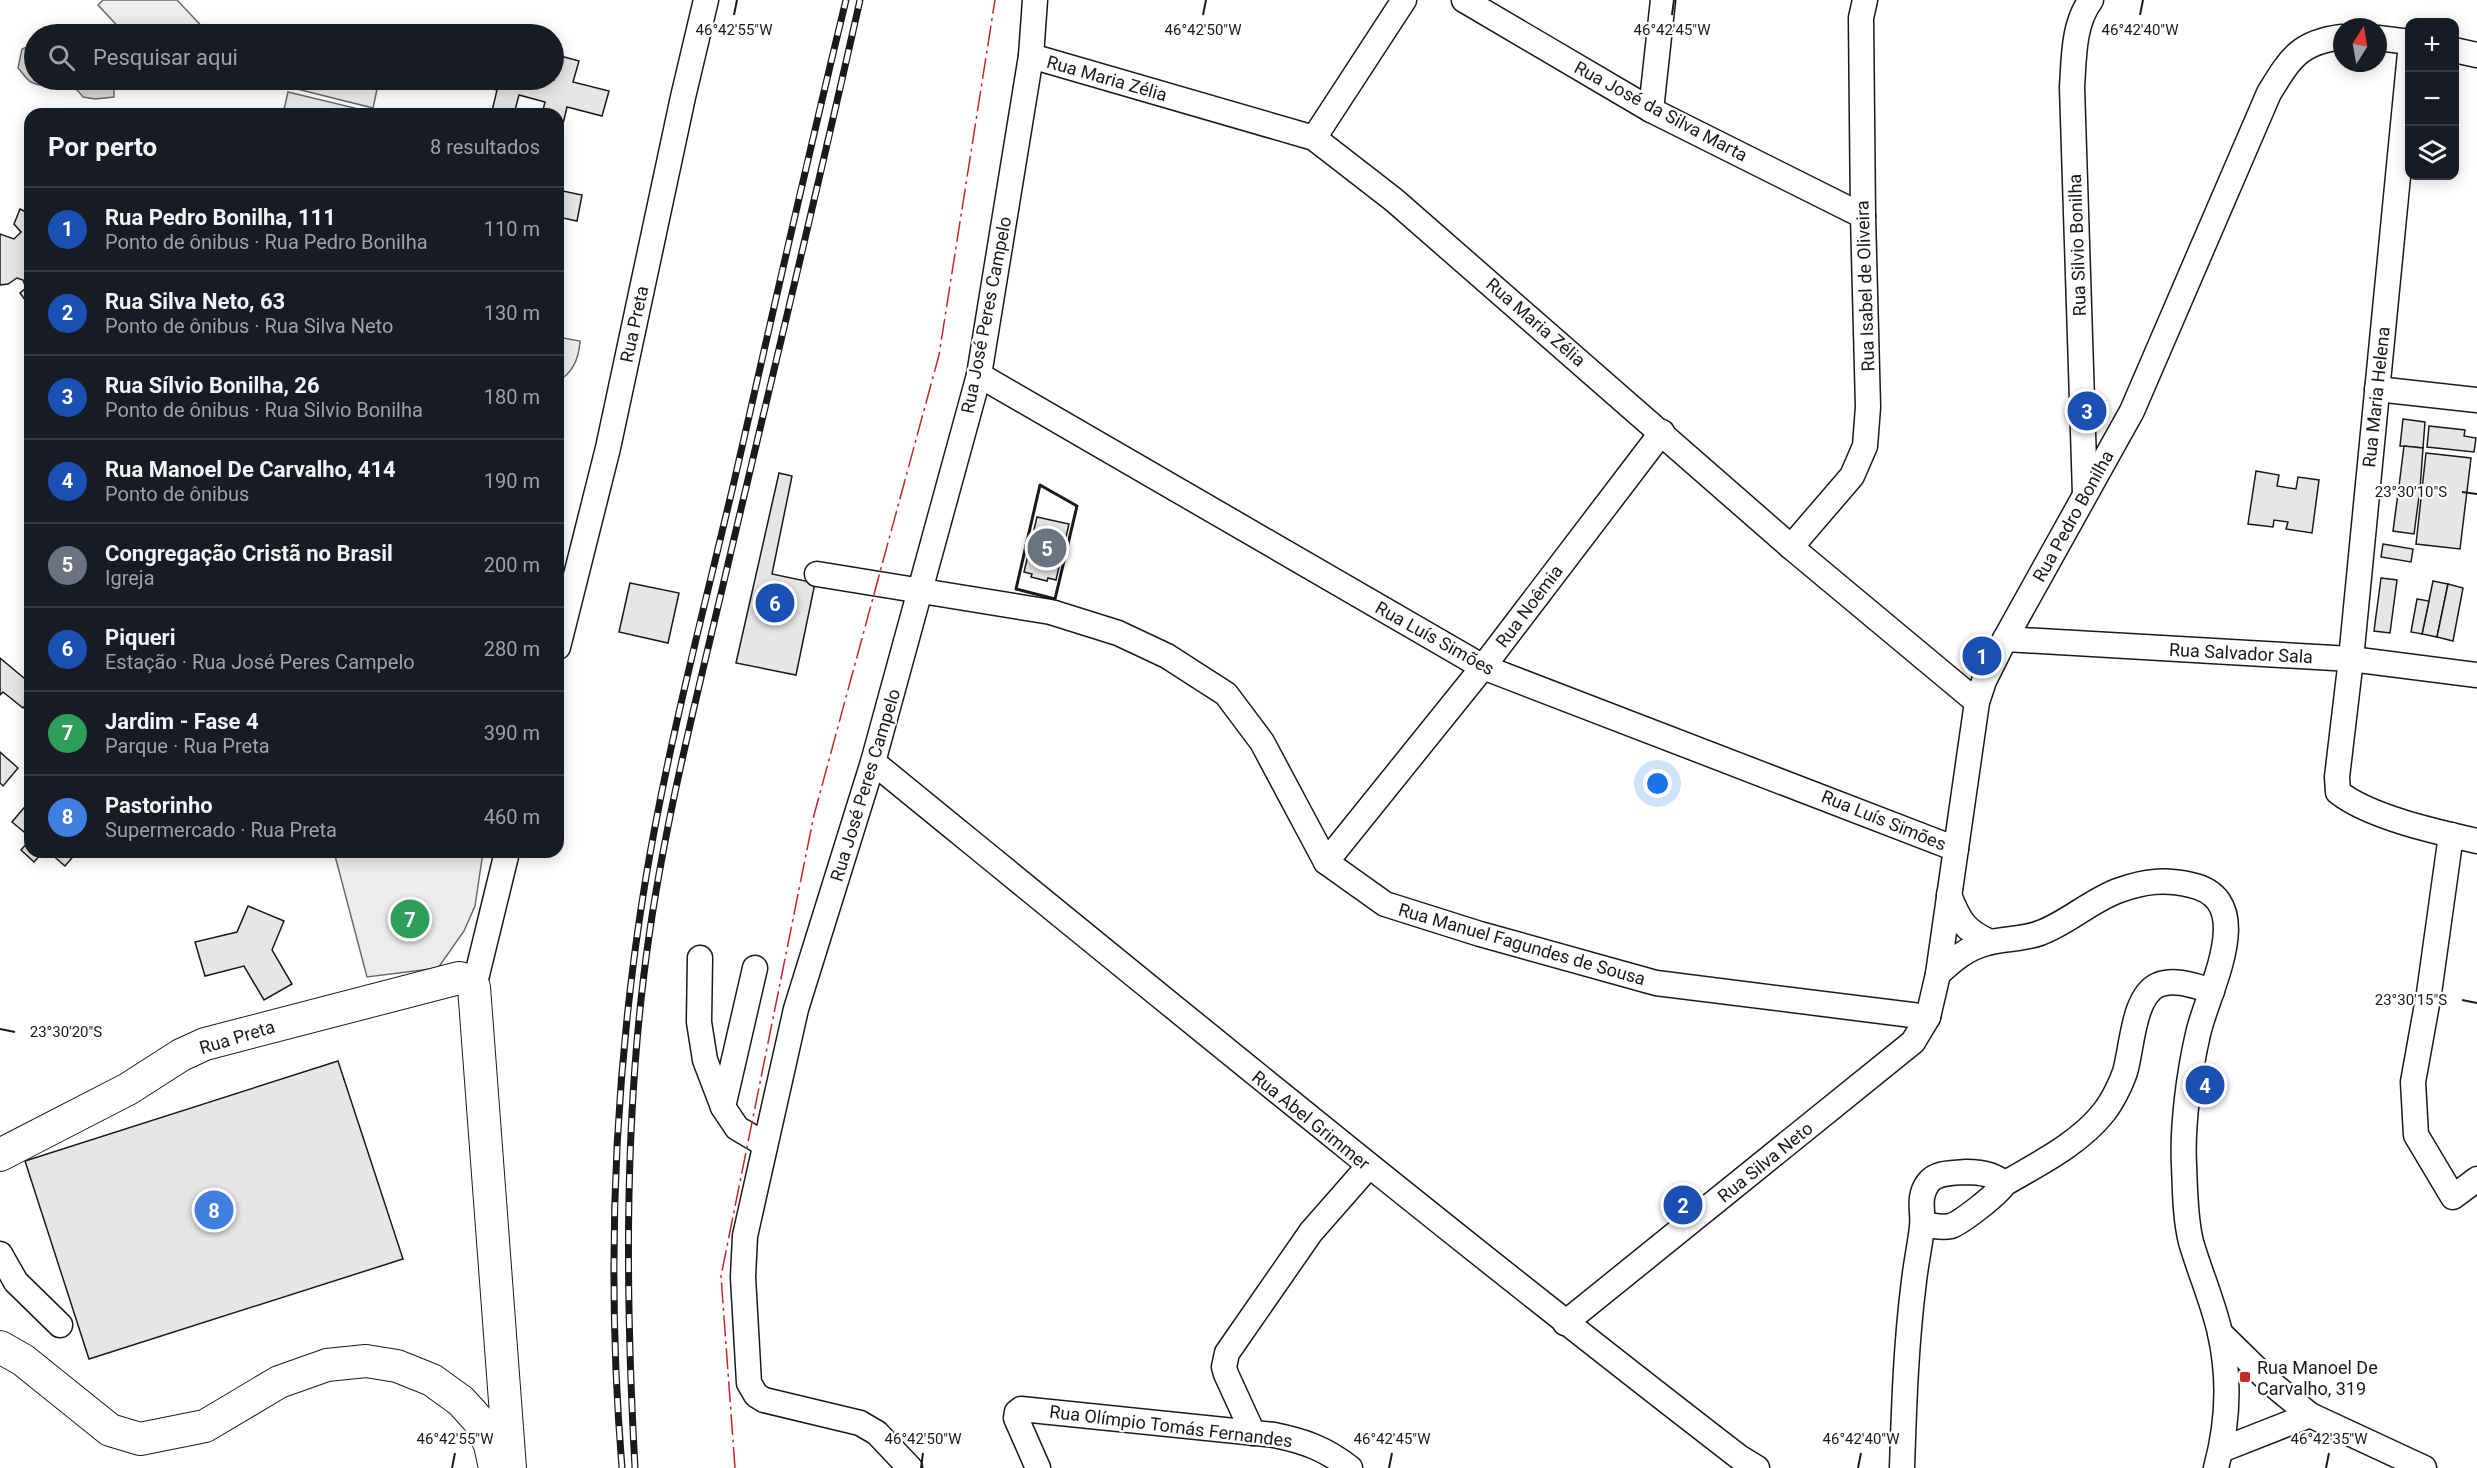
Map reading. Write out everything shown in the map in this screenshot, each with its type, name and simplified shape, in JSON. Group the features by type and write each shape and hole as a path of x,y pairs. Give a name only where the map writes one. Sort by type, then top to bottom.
{"main road":[{"name":"Rua Preta","path":"0,1155 128,1089 181,1055 205,1044 466,982"},
{"path":"466,982 498,1418 510,1468"},
{"path":"0,1347 23,1360 110,1430 140,1439 205,1426 279,1382 327,1365 366,1360 397,1366 432,1380 461,1401 498,1418"},
{"path":"495,1468 490,1445 498,1418"}],"street":[{"name":"Rua Preta","path":"564,623 608,448 706,0"},
{"name":"Rua José Peres Campelo","path":"910,1468 877,1433 860,1423 764,1400 756,1395 749,1383 743,1276 745,1236 796,1009 873,762 979,375 1031,56 1035,0"},
{"path":"1314,138 1404,0"},
{"name":"Rua José da Silva Marta","path":"1464,0 1651,110 1863,216"},
{"path":"1651,110 1663,0"},
{"name":"Rua Isabel de Oliveira","path":"1791,547 1852,476 1865,446 1868,407 1861,18 1865,0"},
{"name":"Rua Silvio Bonilha","path":"2085,494 2072,87 2074,46 2084,9 2091,0"},
{"name":"Rua Pedro Bonilha","path":"1928,1017 1938,974 1977,702 1984,681 2132,411 2269,93 2290,60 2320,40 2333,38"},
{"path":"2387,39 2405,41"},
{"path":"2459,51 2477,55"},
{"name":"Rua Maria Zélia","path":"1031,56 1314,138 1394,200 1791,547 1977,702"},
{"name":"Rua Maria Helena","path":"2407,72 2351,659 2337,777 2338,792 2348,800 2391,817 2451,835"},
{"name":"Rua Luís Simões","path":"979,375 1483,667 1956,849"},
{"path":"2377,389 2477,400"},
{"name":"Rua Noêmia","path":"1326,862 1483,667 1662,432"},
{"name":"Rua Manuel Fagundes de Sousa","path":"817,574 1051,612 1118,633 1167,657 1226,694 1262,742 1326,862 1385,904 1480,934 1656,982 1928,1017"},
{"name":"Rua Salvador Sala","path":"2005,639 2351,659 2477,675"},
{"name":"Rua Abel Grimmer","path":"873,762 1368,1167 1565,1323 1739,1457 1757,1468"},
{"path":"2477,841 2451,835 2429,993 2413,1082 2416,1135 2453,1197 2477,1179"},
{"path":"466,982 482,951 505,858"},
{"path":"1938,974 1965,951 1990,942 2013,941 2042,933 2113,892 2142,883 2170,880 2197,886 2211,892 2222,904 2226,916 2227,936 2198,1033 2188,1089 2184,1163 2191,1239 2220,1333 2226,1375 2226,1406 2218,1459"},
{"path":"1949,895 1959,918 1967,929 1990,942"},
{"path":"700,957 699,1022 705,1060 723,1107 738,1128 764,1144"},
{"path":"723,1107 755,968"},
{"path":"1923,1224 1940,1227 1956,1223 1996,1194 2004,1184 2076,1139 2104,1112 2124,1074 2138,1012 2146,994 2158,986 2172,983 2192,985 2212,991"},
{"name":"Rua Silva Neto","path":"1565,1323 1913,1042 1928,1017"},
{"path":"1253,1433 1224,1367 1227,1353 1311,1232 1368,1167"},
{"path":"1902,1468 1908,1340 1923,1224 1920,1212 1922,1196 1926,1185 1936,1177 1974,1173 1992,1176 2004,1184"},
{"path":"0,1254 16,1282 60,1325"},
{"path":"2220,1333 2271,1383 2310,1415 2384,1459 2424,1468"},
{"name":"Rua Olímpio Tomás Fernandes","path":"1038,1468 1016,1418 1021,1408 1301,1440 1324,1450 1350,1468"},
{"path":"2218,1459 2310,1415"}],"shaded area":[{"path":"103,0 177,0 200,24 116,24 98,5"},
{"path":"24,48 24,75 18,68"},
{"path":"77,90 114,90 114,97 95,99 83,97"},
{"path":"301,90 377,90 373,108"},
{"path":"288,92 354,108 284,108"},
{"path":"564,338 580,341 574,364 564,377"},
{"path":"336,858 482,858 475,906 464,931 438,968 367,977"}],"building":[{"path":"564,57 579,61 573,82 609,91 602,116 567,107 564,120 564,108 544,108 545,102 519,95 516,108 493,108 497,90 564,90"},
{"path":"564,191 582,195 577,221 564,218"},
{"path":"20,209 24,211 24,283 17,278 8,284 0,285 0,234 14,239 21,232 14,224"},
{"path":"2403,419 2425,422 2423,448 2400,446"},
{"path":"2429,426 2465,430 2464,436 2476,438 2474,452 2427,447"},
{"path":"2404,446 2423,448 2420,489 2399,486"},
{"path":"2426,453 2471,458 2460,549 2416,544"},
{"path":"2256,471 2279,475 2277,486 2296,489 2298,477 2319,480 2312,533 2286,529 2288,522 2274,520 2273,527 2248,524"},
{"path":"779,473 792,476 772,574 815,583 796,675 736,663"},
{"path":"2399,486 2420,489 2414,534 2393,531"},
{"path":"1037,517 1069,524 1056,580 1048,578 1047,581 1031,577 1032,574 1024,572"},
{"path":"2383,544 2413,549 2411,562 2381,557"},
{"path":"2381,578 2397,580 2390,633 2374,631"},
{"path":"2433,581 2448,584 2437,637 2422,634"},
{"path":"630,583 679,593 668,643 619,632"},
{"path":"2448,584 2463,588 2453,641 2437,637"},
{"path":"2417,599 2429,601 2422,634 2411,632"},
{"path":"0,658 24,678 24,707 3,692 0,695"},
{"path":"0,752 18,768 3,786 0,783"},
{"path":"24,808 24,832 12,822"},
{"path":"56,858 72,858 65,866"},
{"path":"248,906 284,921 272,950 292,984 264,1000 244,966 205,976 195,942 237,932"},
{"path":"338,1061 403,1259 89,1359 25,1161"}],"railway":[{"path":"622,1468 614,1320 616,1172 626,1024 646,877 675,729 846,0"},
{"path":"635,1468 630,1345 630,1159 638,1035 651,924 668,824 690,725 860,0"}],"wall":[{"path":"1040,485 1077,506 1055,599 1016,589 1040,485"}],"power":[{"path":"735,1468 721,1276 814,815 939,355 995,0"}],"place":[{"name":"Rua Sílvio Bonilha, 26","path":"2087,411"},
{"name":"Congregação Cristã no Brasil","path":"1047,548"},
{"name":"Piqueri","path":"775,603"},
{"name":"Rua Pedro Bonilha, 111","path":"1982,656"},
{"name":"Jardim - Fase 4","path":"410,919"},
{"name":"Rua Manoel De Carvalho, 414","path":"2205,1085"},
{"name":"Rua Silva Neto, 63","path":"1683,1205"},
{"name":"Pastorinho","path":"214,1210"},
{"name":"Rua Manoel De Carvalho, 319","path":"2245,1377"}]}
